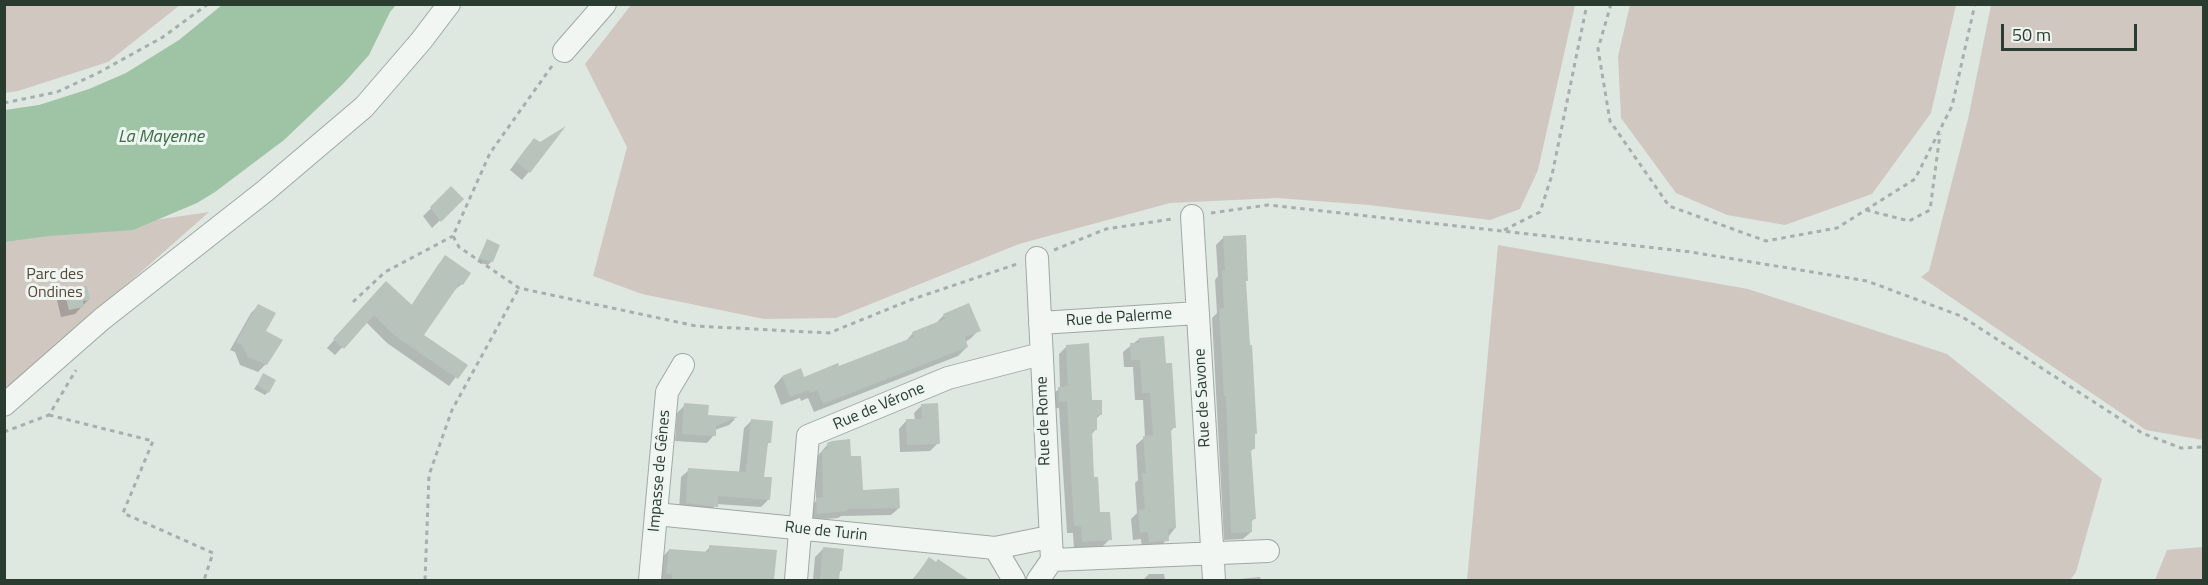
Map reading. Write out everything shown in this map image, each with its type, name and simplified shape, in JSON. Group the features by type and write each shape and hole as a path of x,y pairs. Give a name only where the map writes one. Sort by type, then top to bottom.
{"street":[{"path":"4,405 102,319 265,191 364,107 421,41 449,4"},
{"path":"564,51 605,4"},
{"name":"Rue de Savone","path":"1192,216 1214,580"},
{"name":"Rue de Rome","path":"1037,258 1049,537 1052,560"},
{"name":"Rue de Palerme","path":"1040,323 1198,313"},
{"name":"Rue de Vérone","path":"799,530 808,436 948,378 1041,354"},
{"name":"Impasse de Gênes","path":"650,580 667,392 683,365"},
{"name":"Rue de Turin","path":"656,514 995,548 1049,537"},
{"path":"796,580 799,530"},
{"path":"995,548 1014,580"},
{"path":"1038,580 1052,560 1268,551"}],"path":[{"path":"4,103 57,92 98,74 163,37 208,4"},
{"path":"1503,231 1540,212 1552,175 1587,4"},
{"path":"1611,4 1598,50 1610,121 1669,206 1766,241 1837,228 1915,179 1952,106 1975,4"},
{"path":"353,302 385,272 453,236 490,153 564,51"},
{"path":"1866,210 1909,221 1930,210 1940,129"},
{"path":"453,236 459,247 519,288 696,326 829,333 913,299 1037,258 1106,229 1268,205 1691,252 1867,281 1961,316 2142,433 2181,448 2204,447"},
{"path":"425,580 429,475 452,410 519,288"},
{"path":"49,415 153,441 123,513 213,553 204,580"}],"green space":[{"path":"1630,4 1956,5 1931,113 1872,194 1785,225 1727,215 1676,193 1621,118 1618,56"},
{"path":"4,5 180,5 108,62 18,91 5,93"},
{"path":"631,5 1575,5 1538,170 1520,209 1490,220 1369,205 1277,198 1170,203 1019,244 836,318 764,319 642,294 593,276 627,147 585,64"},
{"path":"1991,5 2203,5 2203,440 2146,430 1921,277 1929,271 1968,119"},
{"name":"Parc des Ondines","path":"209,212 5,392 5,242"},
{"path":"1498,245 1748,289 1947,354 2102,479 2076,572 2070,580 1467,580"},
{"path":"2203,547 2203,580 2155,580 2167,550"}],"water":[{"name":"La Mayenne","path":"222,5 396,5 390,12 369,55 343,84 284,140 197,203 133,230 49,236 5,242 5,110 39,105 89,89 126,73 179,40"}],"building":[{"path":"566,126 530,173 516,162 534,138 540,142"},
{"path":"451,186 464,199 441,222 430,207"},
{"path":"1246,235 1248,281 1246,281 1257,434 1255,434 1255,449 1251,449 1256,519 1252,519 1252,532 1231,533 1226,396 1224,396 1219,309 1224,308 1223,236"},
{"path":"487,239 500,245 493,262 479,258"},
{"path":"445,255 471,273 463,285 460,283 424,335 468,365 458,379 395,336 374,315 344,349 333,339 386,281 412,305"},
{"path":"87,286 90,300 83,301 84,307 69,310 63,287"},
{"path":"969,303 981,331 965,337 968,347 823,404 817,390 810,393 809,390 790,397 782,376 801,368 804,377 914,337 912,332 945,319 943,314"},
{"path":"258,304 276,313 266,331 283,340 267,365 248,357 242,345 236,342"},
{"path":"1164,336 1166,363 1172,363 1176,428 1171,428 1176,528 1168,529 1169,541 1149,542 1148,532 1140,533 1138,510 1145,509 1142,473 1146,473 1143,436 1153,435 1150,393 1142,393 1140,360 1131,360 1130,343 1139,343 1139,338"},
{"path":"1089,343 1092,400 1102,400 1102,415 1097,415 1097,430 1092,430 1094,477 1098,477 1100,512 1110,512 1112,540 1082,542 1081,526 1074,526 1067,401 1059,402 1058,387 1068,386 1066,345"},
{"path":"263,373 276,380 269,393 257,385"},
{"path":"684,403 709,405 708,415 738,417 716,426 716,436 682,434"},
{"path":"938,403 940,444 907,445 906,419 922,419 921,404"},
{"path":"751,419 773,421 764,477 772,477 770,500 718,496 718,507 686,503 688,468 746,472"},
{"path":"850,439 851,456 861,456 863,490 899,488 900,508 847,509 847,511 817,514 816,498 823,497 822,450 828,449 827,443 832,441"},
{"path":"709,545 777,550 774,580 672,580 672,574 666,574 669,549 709,552"},
{"path":"823,547 844,549 839,580 820,579"},
{"path":"929,557 936,562 938,559 969,580 913,580"}]}
